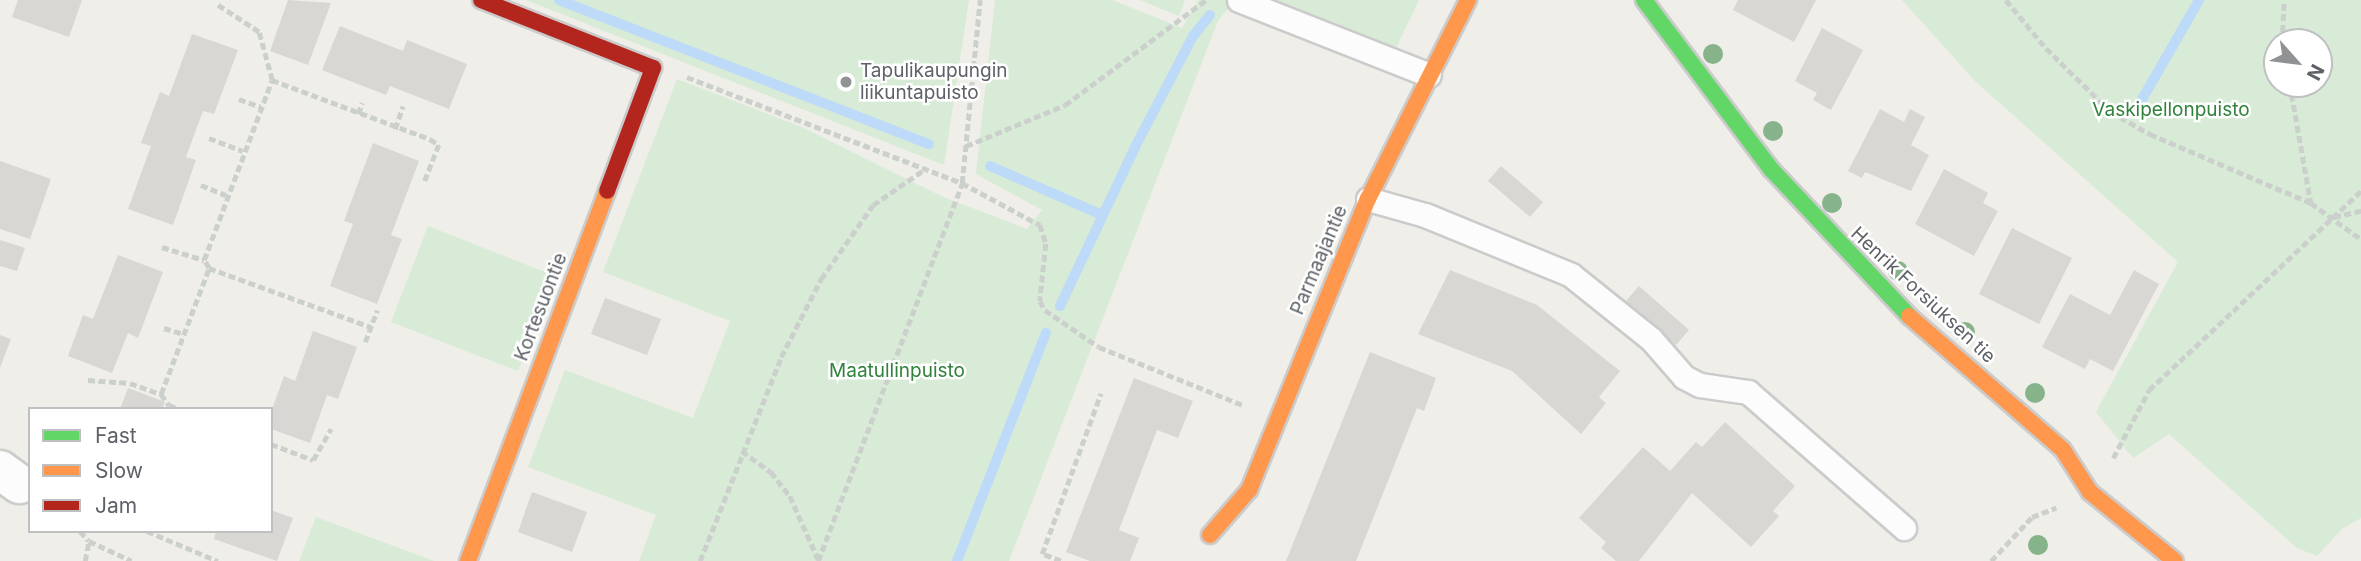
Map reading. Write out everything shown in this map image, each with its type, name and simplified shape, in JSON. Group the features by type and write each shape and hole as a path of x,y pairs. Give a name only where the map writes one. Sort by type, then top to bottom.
{"street":[{"path":"481,0 653,68"},
{"name":"Parmaajantie","path":"1210,535 1249,490 1368,199 1468,0"},
{"name":"Henrik Forsiuksen tie","path":"1644,0 1771,169 1824,229 1900,308 2063,450 2090,492 2175,561"},
{"name":"Kortesuontie","path":"468,561 653,68"}],"lane":[{"path":"1239,0 1429,75"},
{"path":"1368,199 1425,215 1571,275 1651,339 1684,377 1709,387 1748,392 1904,528"}],"path":[{"path":"818,560 962,183 980,0"},
{"path":"966,146 1065,105 1206,0"},
{"path":"2006,0 2046,48 2111,112 2150,134 2311,203 2361,239"},
{"path":"2283,28 2284,0"},
{"path":"204,260 243,150 272,80 259,32 216,5"},
{"path":"653,68 962,183 1040,225 1046,244 1040,301 1045,310 1099,347 1216,394"},
{"path":"272,80 439,145 424,183"},
{"path":"2292,98 2311,203"},
{"path":"239,99 261,107"},
{"path":"358,114 362,103"},
{"path":"395,129 403,106"},
{"path":"209,138 243,150"},
{"path":"700,561 781,357 821,279 873,205 926,169"},
{"path":"201,184 227,195"},
{"path":"2111,462 2150,390 2361,191"},
{"path":"2333,217 2361,211"},
{"path":"162,247 204,260 209,268 371,327"},
{"path":"161,394 209,268"},
{"path":"365,342 377,310"},
{"path":"164,328 184,334"},
{"path":"88,380 130,383 161,394 168,407"},
{"path":"1061,561 1042,554 1101,393"},
{"path":"273,445 313,460 331,429"},
{"path":"742,451 771,472 790,496 818,560"},
{"path":"1991,561 2032,517 2068,503"},
{"path":"82,533 89,541 132,561"},
{"path":"152,533 218,561"},
{"path":"85,561 89,541"}],"green space":[{"name":"Tapulikaupungin liikuntapuisto","path":"526,0 969,0 944,165"},
{"name":"Maatullinpuisto","path":"995,0 1112,0 1182,28 1198,0 1235,0 1218,21 1009,561 639,561 656,515 528,467 565,370 693,418 730,321 603,272 677,79 804,128 941,196 1027,229 1042,210 976,174"},
{"path":"1140,0 1185,0 1179,16"},
{"path":"1267,0 1419,0 1395,50"},
{"name":"Vaskipellonpuisto","path":"1902,0 2361,0 2361,518 2342,529 2317,556 2297,548 2169,434 2133,458 2096,412 2178,262 1975,81"},
{"path":"428,226 555,276 518,371 391,322"},
{"path":"316,517 434,561 299,561"}],"building":[{"path":"18,0 82,0 69,37 12,17"},
{"path":"288,0 331,3 308,65 270,51"},
{"path":"1738,0 1816,0 1794,42 1733,10"},
{"path":"340,26 403,51 407,40 467,64 449,109 390,86 386,95 322,70"},
{"path":"1822,28 1863,50 1831,110 1813,100 1817,93 1795,81"},
{"path":"192,34 238,50 214,114 203,111 186,157 196,160 173,225 128,209 151,146 141,143 160,92 169,96"},
{"path":"1880,109 1904,122 1910,109 1925,117 1911,145 1929,155 1911,191 1865,172 1862,178 1848,171"},
{"path":"373,143 419,161 391,235 402,239 377,304 330,286 353,224 344,221"},
{"path":"0,161 51,179 30,239 0,229"},
{"path":"1501,166 1543,202 1530,217 1488,181"},
{"path":"1944,169 1988,193 1983,203 1998,211 1974,256 1915,224"},
{"path":"2012,228 2072,258 2039,324 1979,294"},
{"path":"0,240 25,248 17,271 0,266"},
{"path":"118,255 163,272 138,338 128,333 112,373 68,356 83,315 93,319"},
{"path":"1450,270 1537,305 1620,371 1599,397 1606,403 1581,434 1512,371 1418,334"},
{"path":"2134,270 2159,284 2113,371 2090,359 2085,369 2042,347 2070,294 2110,315"},
{"path":"1639,286 1689,330 1676,345 1626,301"},
{"path":"605,298 661,319 647,355 591,334"},
{"path":"313,331 357,347 338,399 327,395 310,443 273,430 273,407 284,376 295,381"},
{"path":"0,335 11,339 0,368"},
{"path":"1370,352 1436,378 1424,411 1417,408 1356,561 1286,561"},
{"path":"1134,378 1193,401 1178,438 1157,430 1119,530 1139,538 1130,561 1090,561 1066,552"},
{"path":"128,388 165,402 163,407 121,407"},
{"path":"1725,422 1795,486 1773,511 1779,516 1751,547 1692,493 1639,561 1616,561 1601,548 1606,542 1579,518 1643,447 1670,471 1696,442 1702,447"},
{"path":"532,492 587,512 572,552 518,532"},
{"path":"273,511 293,518 277,561 214,539 216,533 273,533"}],"waterway":[{"path":"559,0 929,144"},
{"path":"2137,108 2199,0"},
{"path":"1060,306 1135,147 1193,36 1210,15"},
{"path":"990,166 1102,215"},
{"path":"957,561 1046,333"}],"traffic: fast":[{"path":"1644,0 1771,169 1909,316"}],"traffic: slow":[{"path":"1210,535 1249,490 1368,199 1468,0"},
{"path":"468,561 607,191"},
{"path":"1909,316 2063,450 2090,492 2175,561"}],"traffic: jam":[{"path":"481,0 653,68 607,191"}],"place":[{"name":"Tapulikaupungin liikuntapuisto","path":"846,82"}]}
